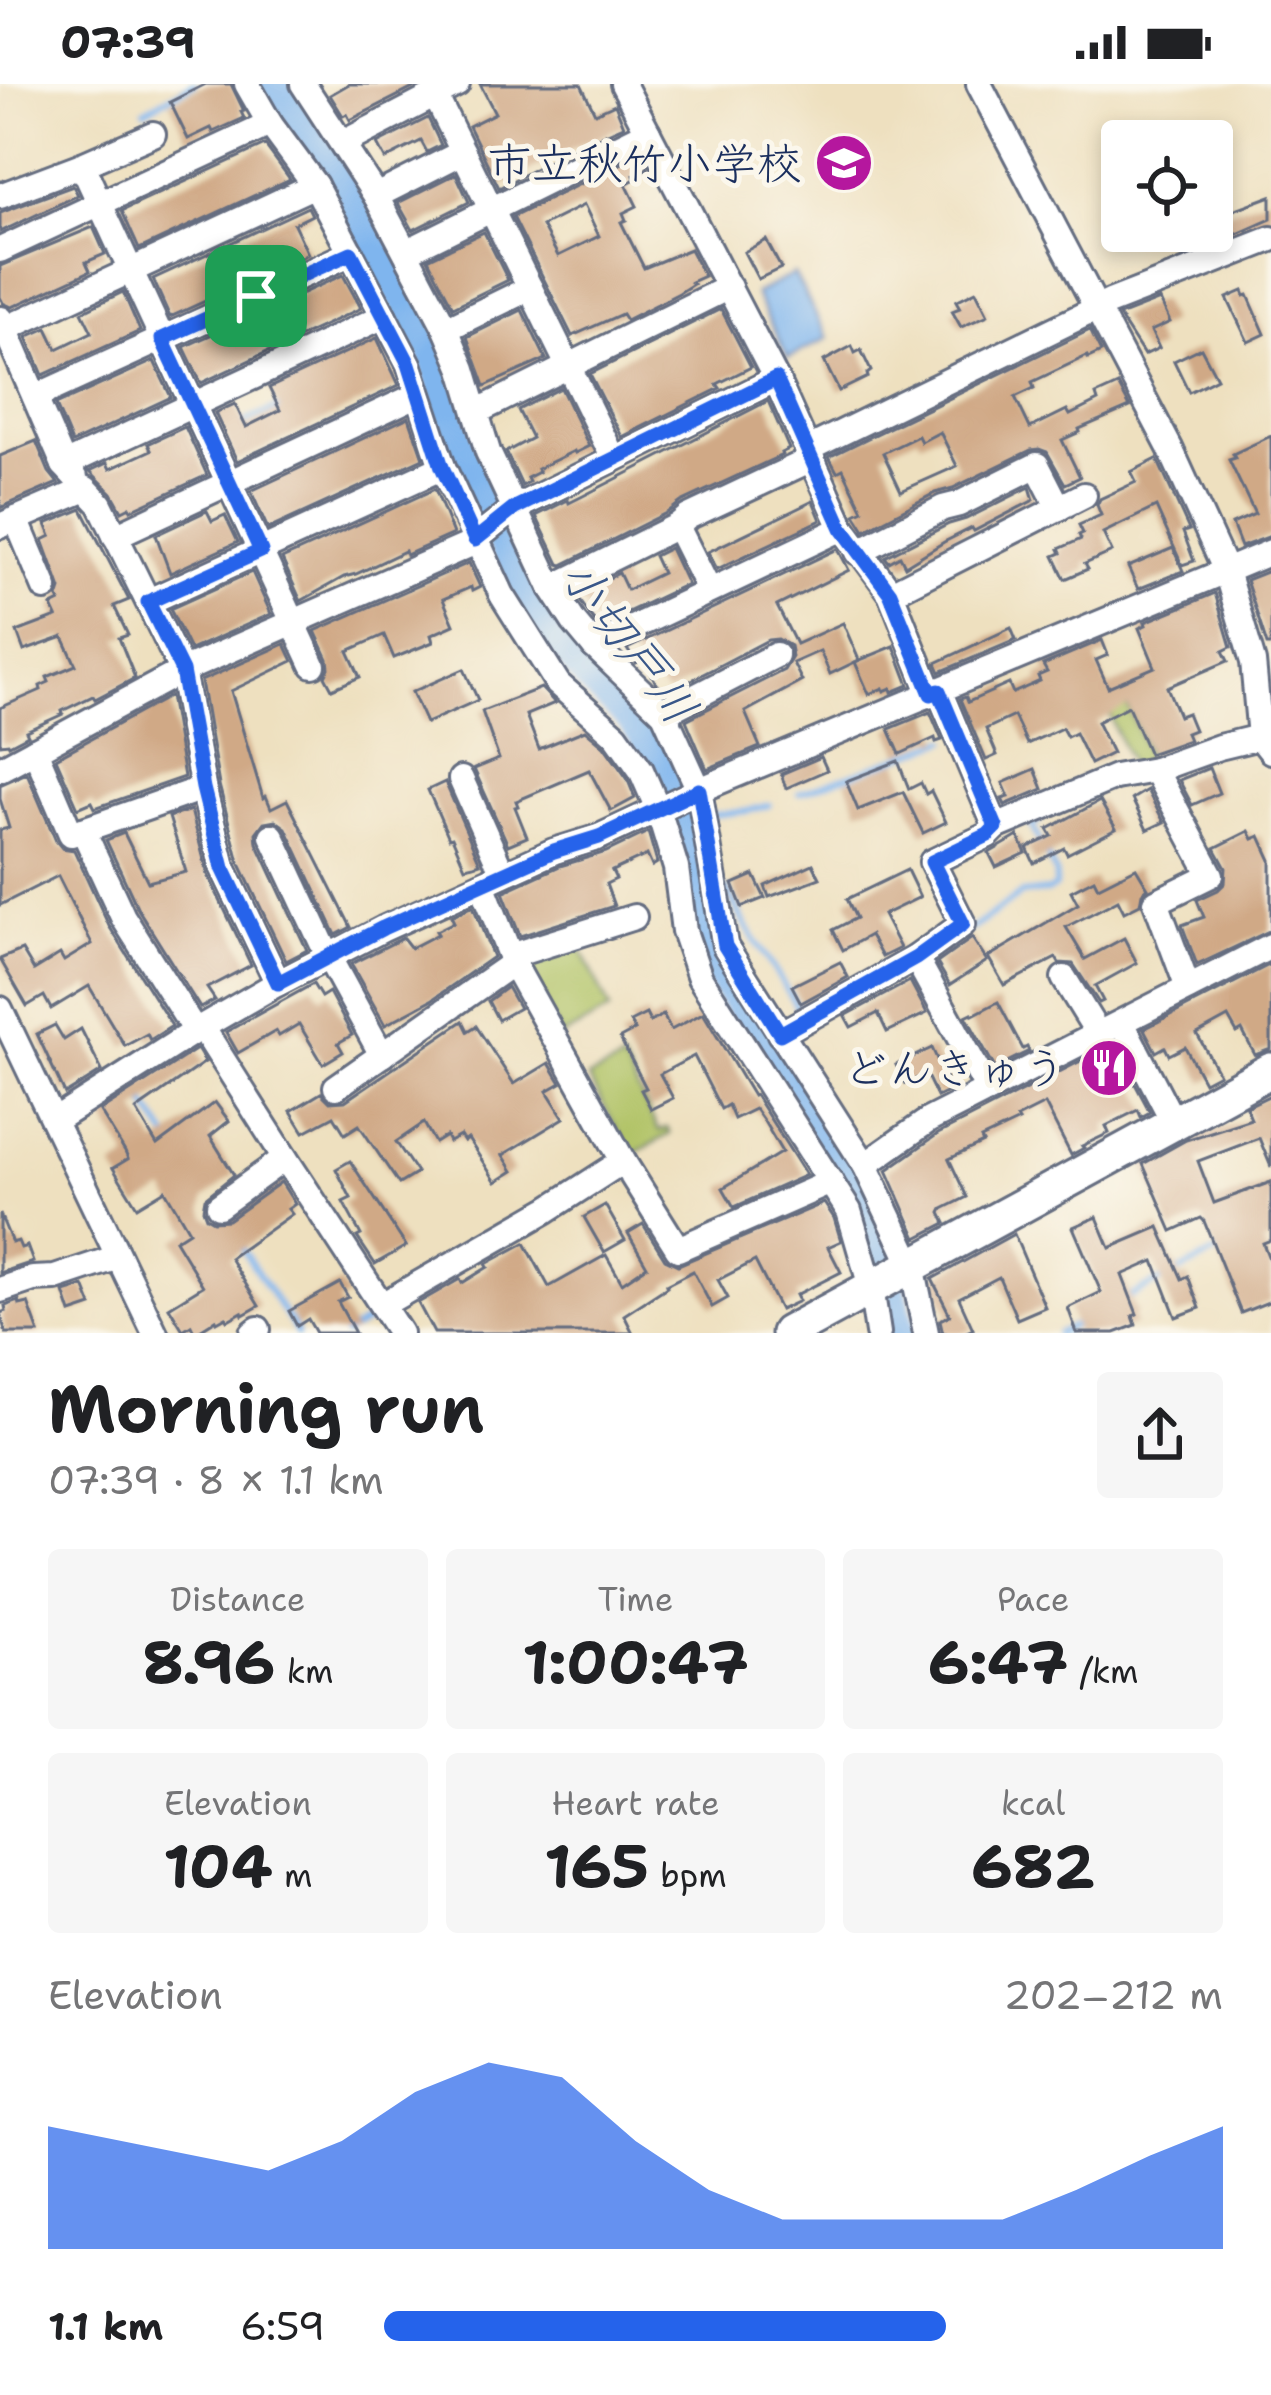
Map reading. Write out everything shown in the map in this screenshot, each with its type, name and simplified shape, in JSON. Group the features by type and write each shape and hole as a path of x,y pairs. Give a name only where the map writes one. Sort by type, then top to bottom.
{"main road":[{"path":"788,1333 1271,1070"}],"street":[{"path":"247,84 315,185 409,364 442,467 509,608 558,685 630,751 660,808 676,868 684,931 700,978 926,1333"},
{"path":"303,84 376,196 446,328 512,511 552,588 594,646 664,713 696,792 725,946 865,1165 890,1277 878,1333"},
{"path":"623,84 776,379 842,528 890,593 996,827"},
{"path":"780,1034 916,958 963,924 932,862 996,827 1115,777 1155,770 1219,747 1266,744 1253,662 1226,571 1170,448 979,84"},
{"path":"343,142 450,87 463,152 614,459"},
{"path":"0,250 270,124"},
{"path":"406,252 649,132"},
{"path":"0,196 153,134"},
{"path":"376,196 463,152"},
{"path":"82,165 313,665"},
{"path":"278,983 223,868 182,671 100,504 64,465 3,323 130,271 315,185"},
{"path":"552,588 1095,309 1271,239"},
{"path":"35,397 351,253"},
{"path":"476,412 729,287"},
{"path":"446,328 530,288"},
{"path":"64,465 384,316"},
{"path":"0,769 182,671 477,540 512,511 776,379"},
{"path":"115,536 417,395"},
{"path":"858,552 1037,465 1059,508"},
{"path":"148,602 442,467"},
{"path":"45,588 8,523 86,490"},
{"path":"890,593 1084,494"},
{"path":"677,526 709,590"},
{"path":"594,646 842,528"},
{"path":"54,1121 278,983 492,879 1271,552"},
{"path":"664,713 776,655"},
{"path":"34,750 71,834 203,788"},
{"path":"1155,770 1211,875 1156,902 1188,988"},
{"path":"461,779 512,959 622,1161 678,1249 831,1182"},
{"path":"83,830 123,917 400,1333"},
{"path":"270,837 382,1055"},
{"path":"336,1087 512,959 634,917"},
{"path":"865,1165 929,1120 1271,946"},
{"path":"916,958 988,1090"},
{"path":"1064,978 1099,1035"},
{"path":"0,1009 10,1055 54,1121 154,1333"},
{"path":"1123,1023 1174,1123"},
{"path":"219,1206 285,1158"},
{"path":"382,1304 547,1210 622,1161"},
{"path":"0,1290 118,1257"}],"green space":[{"path":"1119,685 1152,767 1133,769 1114,727 1103,694"},
{"path":"578,942 610,1010 561,1037 522,960"},
{"path":"623,1061 659,1131 667,1128 670,1134 632,1155 588,1078"}],"water":[{"path":"794,274 828,338 788,358 755,294"}],"building":[{"path":"206,84 231,84 244,118 188,139 170,102"},
{"path":"349,84 421,84 350,120 330,95"},
{"path":"480,84 581,84 595,113 615,104 624,126 499,188 469,126 495,113"},
{"path":"428,118 441,145 427,152 421,141 385,159 377,144"},
{"path":"265,145 290,179 139,249 122,211"},
{"path":"641,154 648,168 626,184 637,206 623,213 626,220 621,222 644,268 690,249 704,276 626,320 622,314 572,336 513,217","holes":["584,205 599,236 558,256 542,226"]},
{"path":"456,174 469,202 413,230 398,203"},
{"path":"73,186 78,195 0,232 0,213"},
{"path":"1271,196 1271,219 1233,236 1233,210"},
{"path":"308,207 312,215 294,224 308,254 170,317 153,279"},
{"path":"93,227 105,254 86,262 90,271 12,307 3,303 0,266"},
{"path":"484,232 508,280 453,307 428,259"},
{"path":"766,240 781,268 758,279 744,252"},
{"path":"343,275 361,308 201,383 184,347"},
{"path":"976,291 988,315 961,327 952,311 960,308 956,301"},
{"path":"1243,291 1265,334 1248,342 1227,298"},
{"path":"123,292 140,331 43,375 27,337 47,328 57,349 92,332 82,312"},
{"path":"1160,300 1170,322 1151,331 1159,348 1144,355 1119,316"},
{"path":"721,309 751,367 717,384 720,388 622,437 590,374"},
{"path":"522,310 546,359 485,386 467,337"},
{"path":"1090,330 1101,352 1032,382 1034,388 1015,397 1030,428 1067,410 1070,415 1118,385 1130,407 1062,440 1080,477 1065,484 1047,452 1031,450 865,530 855,514 863,510 843,469 837,472 829,457","holes":["940,432 957,466 901,491 883,453 918,436 921,442"]},
{"path":"377,338 399,385 237,461 215,413 235,404 246,427 280,410 269,388"},
{"path":"852,346 855,353 861,350 871,371 839,391 824,361"},
{"path":"1201,348 1217,378 1189,392 1174,361"},
{"path":"154,361 171,397 72,443 56,405"},
{"path":"561,388 589,446 537,469 522,486 506,452 532,438 518,410"},
{"path":"768,401 789,449 782,455 559,564 536,516"},
{"path":"409,417 423,458 268,529 251,491"},
{"path":"185,427 207,475 122,511 90,471 107,463 110,469"},
{"path":"1271,436 1271,536 1241,547 1232,524 1255,514 1229,460"},
{"path":"36,441 58,483 0,508 0,456"},
{"path":"1157,459 1189,530 1183,532 1194,561 1182,565 1156,507 1103,533 1112,552 1065,579 1054,556 1061,553 1059,549 1081,539 1079,525 1101,515 1100,499 1136,482 1131,472"},
{"path":"1030,487 1034,500 944,542 905,566 900,556 889,562 885,557 949,524"},
{"path":"435,489 453,534 344,577 301,601 282,559"},
{"path":"813,501 821,520 717,569 708,552"},
{"path":"82,509 129,600 114,606 128,635 119,638 135,678 62,711 9,745 0,744 0,708 41,690 49,682 47,677 76,665 63,637 24,651 17,632 57,617 52,606 60,602 61,589 43,540 51,536 46,524"},
{"path":"207,511 212,521 225,515 238,542 170,573 156,535"},
{"path":"670,548 687,584 598,626 576,595 619,573 627,590 662,573 654,556"},
{"path":"1173,548 1183,571 1138,589 1128,567"},
{"path":"838,549 849,570 777,606 796,644 843,623 859,660 830,674 820,651 793,663 802,681 745,712 760,747 707,769 686,720 784,670 792,657 790,646 768,640 667,693 644,659 636,663 627,649"},
{"path":"469,563 480,587 443,599 454,625 431,635 433,642 394,658 384,635 348,651 360,677 332,689 325,676 328,659 315,631"},
{"path":"1271,570 1271,645 1267,645 1246,580"},
{"path":"252,572 271,614 190,650 170,609"},
{"path":"1215,593 1231,647 1223,651 1228,661 1167,687 1179,716 1187,713 1194,730 1186,733 1189,740 1149,754 1128,706 1097,722 1112,753 1090,764 1075,733 1067,737 1062,728 1027,744 1014,716 986,729 997,755 986,760 960,699 966,697 968,702 1009,684 1013,693 1040,681 1038,676 1047,672 1043,665 1102,640 1108,655 1096,660 1108,687 1155,667 1139,628 1145,622"},
{"path":"1011,628 1016,640 940,672 936,663"},
{"path":"285,644 293,661 231,691 263,798 271,808 287,800 351,927 336,935 286,828 275,820 264,822 256,833 257,843 307,950 286,961 239,862 219,785 201,681"},
{"path":"894,646 909,685 869,694 855,662"},
{"path":"464,669 478,700 426,723 412,692"},
{"path":"541,688 555,703 526,715 539,749 585,730 604,746 635,798 611,811 589,770 516,801 527,837 508,845 474,769 499,759 482,711"},
{"path":"170,696 184,777 95,808 92,802 78,808 56,758"},
{"path":"930,712 942,740 935,738 900,754 889,729"},
{"path":"821,757 827,770 786,788 781,774"},
{"path":"898,761 909,789 921,783 926,794 931,791 946,822 923,833 903,792 858,810 846,781"},
{"path":"1209,768 1219,793 1192,805 1179,780"},
{"path":"1035,769 1043,789 1005,805 1002,799 1009,797 1003,783"},
{"path":"27,773 56,841 74,850 109,926 172,1026 150,1040 147,1034 125,1046 89,986 51,1009 44,996 27,1006 0,959 22,950 34,970 60,954 64,961 92,944 58,876 0,905 0,830 9,828 0,785"},
{"path":"445,782 480,863 465,867 428,790"},
{"path":"1147,790 1164,822 1147,830 1132,799"},
{"path":"1100,801 1116,829 1067,854 1064,848 1034,863 1027,848 1052,836 1048,829"},
{"path":"191,810 208,875 251,965 207,988 215,1000 200,1008 138,909 106,840 124,833 148,882 186,872 169,817"},
{"path":"1249,831 1253,839 1260,836 1271,860 1271,930 1197,965 1182,925 1204,917 1197,900 1225,883 1226,868 1215,848"},
{"path":"648,832 657,863 652,866 647,855 612,871 616,879 606,884 614,906 520,936 503,892"},
{"path":"1018,836 1026,853 996,867 989,853"},
{"path":"813,864 820,878 769,897 765,886"},
{"path":"1136,868 1148,888 1140,904 1124,912 1118,900 1066,927 1085,959 1124,938 1137,963 1095,986 1103,1001 1099,1003 1073,964 1059,963 1056,958 1004,985 988,957 1078,904 1071,891 1094,879 1098,887"},
{"path":"907,870 920,897 883,915 900,948 882,957 870,935 843,950 833,930 856,918 847,899"},
{"path":"754,875 765,898 742,907 733,884"},
{"path":"473,906 493,957 385,1025 351,964 403,938 411,948 454,922 451,916"},
{"path":"972,938 987,961 950,985 937,963"},
{"path":"840,962 848,977 801,1003 792,986"},
{"path":"1271,964 1271,1049 1255,1055 1242,1030 1237,1033 1228,1017 1197,1034 1219,1074 1204,1082 1185,1047 1169,1055 1165,1047 1156,1052 1144,1029"},
{"path":"910,981 927,1013 887,1032 878,1013 851,1027 845,1016"},
{"path":"313,984 321,997 329,992 352,1035 338,1043 343,1052 323,1064 299,1024 238,1053 226,1032"},
{"path":"507,987 519,1008 498,1020 488,1001"},
{"path":"998,1002 1023,1049 1029,1051 995,1068 966,1016"},
{"path":"703,1013 806,1175 734,1207 723,1188 782,1152 765,1123 755,1109 734,1119 728,1105 721,1109 694,1056 660,1074 673,1098 651,1109 641,1090 646,1088 620,1038 635,1030 630,1022 646,1014 650,1022 663,1015 671,1030"},
{"path":"463,1021 468,1031 476,1026 514,1084 549,1063 561,1083 547,1091 564,1118 503,1155 513,1171 496,1182 468,1139 464,1142 460,1136 449,1142 446,1136 435,1143 424,1123 396,1142 417,1173 399,1184 359,1125 345,1134 334,1116 304,1132 291,1111 321,1093 330,1102 345,1101"},
{"path":"55,1025 64,1040 81,1029 102,1071 65,1094 37,1034"},
{"path":"1114,1044 1150,1112 1141,1117 1138,1110 1106,1126 1109,1133 1071,1155 1045,1104 1017,1118 1019,1121 981,1139 983,1143 949,1159 967,1197 943,1209 946,1223 917,1238 887,1170 938,1134"},
{"path":"932,1048 951,1090 937,1097 926,1074 905,1084 896,1065"},
{"path":"197,1049 205,1062 136,1110 157,1145 215,1102 229,1121 210,1136 234,1175 205,1198 206,1217 228,1220 281,1182 295,1204 288,1209 292,1214 230,1258 259,1306 228,1320 216,1320 195,1333 191,1325 183,1330 169,1307 203,1286 175,1240 189,1231 165,1190 137,1207 113,1168 128,1159 100,1111"},
{"path":"1271,1095 1271,1167 1259,1138 1198,1161 1214,1203 1271,1182 1271,1240 1263,1243 1271,1264 1271,1301 1241,1313 1204,1221 1201,1218 1172,1231 1143,1164 1186,1140 1251,1119 1246,1107"},
{"path":"350,1161 406,1246 375,1264 357,1237 361,1235 343,1202 351,1198 336,1169"},
{"path":"824,1203 841,1241 828,1247 841,1272 796,1295 799,1301 780,1310 755,1261 718,1280 728,1298 712,1307 693,1271 666,1285 624,1315 633,1333 434,1333 418,1303 460,1279 462,1283 525,1243 549,1287 606,1255 622,1283 647,1266 628,1233 643,1224 665,1259 678,1265"},
{"path":"605,1205 625,1240 604,1252 584,1217"},
{"path":"0,1214 12,1243 27,1246 33,1262 0,1273"},
{"path":"1097,1217 1110,1248 1159,1227 1182,1279 1188,1276 1200,1308 1176,1317 1154,1261 1122,1275 1137,1314 1133,1316 1136,1325 1115,1333 1077,1333 1068,1308 1101,1292 1073,1227"},
{"path":"1014,1234 1045,1307 1017,1319 999,1277 959,1298 973,1329 943,1333 940,1320 950,1315 932,1279"},
{"path":"340,1283 348,1297 338,1302 355,1333 316,1333 308,1319 297,1326 289,1311"},
{"path":"84,1286 92,1306 71,1313 64,1292"},
{"path":"19,1301 20,1305 28,1303 39,1333 6,1333 0,1313"}],"waterway":[{"path":"145,110 193,84"},
{"name":"小切戸川","path":"274,84 338,177 433,353 462,456 526,590 558,641 633,719 656,751 682,816 702,932 717,970 851,1175 876,1229 900,1333"},
{"path":"239,425 281,406"},
{"path":"799,793 947,740"},
{"path":"713,815 769,805"},
{"path":"972,929 1021,894 1055,887 1056,874 1031,825 1039,822"},
{"path":"727,889 802,1017"},
{"path":"768,1051 780,1044"},
{"path":"145,1103 170,1140"},
{"path":"240,1246 297,1333"},
{"path":"1125,1299 1220,1251"},
{"path":"346,1333 379,1315"},
{"path":"1058,1333 1081,1322"}],"place":[{"name":"市立秋竹小学校","path":"844,163"},
{"name":"どんきゅう","path":"1109,1068"}],"route":[{"path":"351,253 409,364 442,467 475,540 515,508 776,379 842,528 890,593 931,694 939,691 996,827 932,862 963,924 916,958 780,1034 725,946 699,790 383,928 278,983 223,868 182,671 148,602 261,551 162,339 256,296 351,253"}]}
